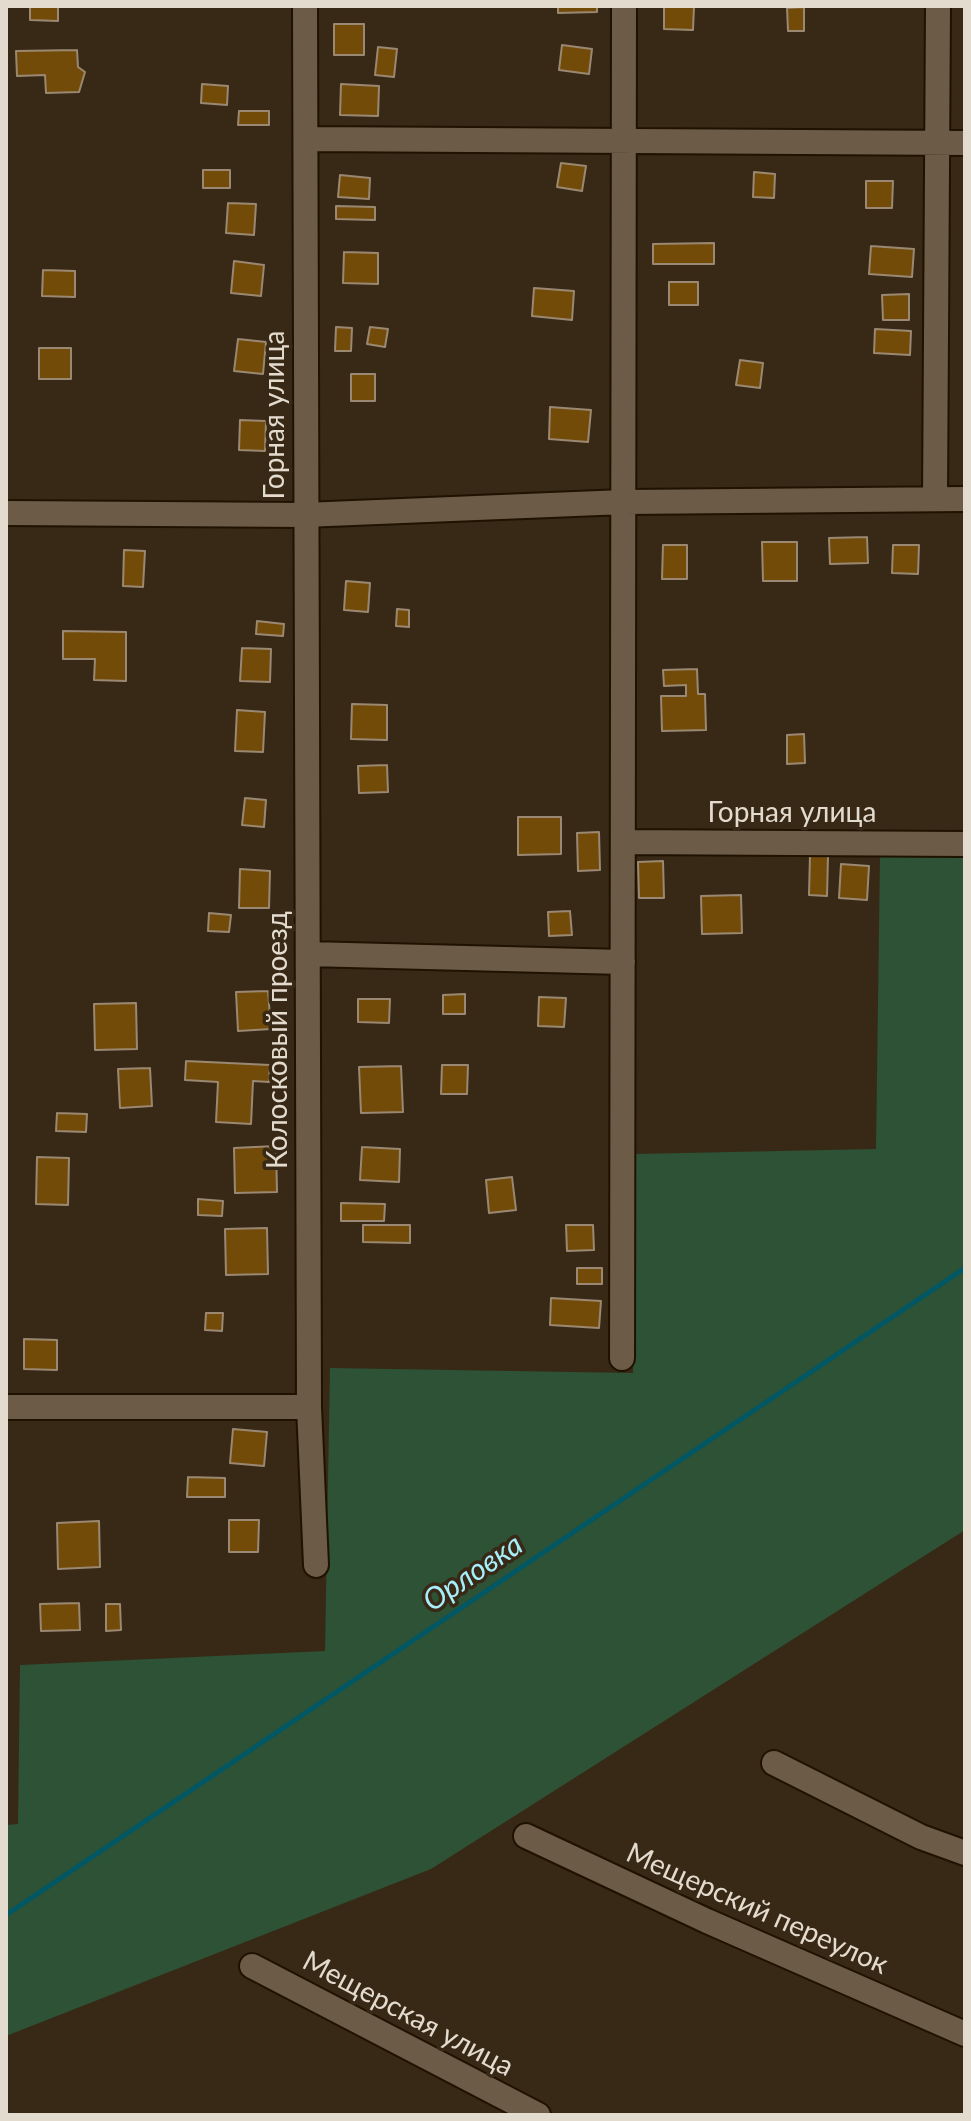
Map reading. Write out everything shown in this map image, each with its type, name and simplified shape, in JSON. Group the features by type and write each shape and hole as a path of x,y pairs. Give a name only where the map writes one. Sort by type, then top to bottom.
{"street":[{"name":"Горная улица","path":"305,6 304,515 624,502 965,499"},
{"path":"622,1358 624,6"},
{"path":"935,499 938,6"},
{"path":"307,139 965,143"},
{"path":"6,513 304,515"},
{"name":"Колосковый проезд","path":"304,515 309,1407 316,1565"},
{"name":"Горная улица","path":"623,842 965,844"},
{"path":"308,954 623,962"},
{"path":"6,1407 309,1407"},
{"path":"774,1763 921,1837 965,1853"},
{"name":"Мещерский переулок","path":"526,1836 707,1921 965,2034"},
{"name":"Мещерская улица","path":"252,1966 538,2115"}],"green space":[{"path":"965,856 965,1530 431,1869 6,2036 6,1825 18,1824 20,1665 325,1651 330,1368 633,1373 636,1154 876,1149 880,857"}],"building":[{"path":"30,6 58,6 58,21 30,20"},
{"path":"558,6 597,6 597,12 558,13"},
{"path":"664,6 694,6 693,30 664,29"},
{"path":"804,7 804,31 788,31 787,8"},
{"path":"334,24 364,24 364,55 334,55"},
{"path":"562,45 592,49 589,74 559,70"},
{"path":"378,47 397,49 394,77 375,75"},
{"path":"77,50 78,67 85,72 79,92 46,93 45,75 17,76 16,51"},
{"path":"202,84 228,86 227,105 201,103"},
{"path":"341,84 379,86 378,116 340,115"},
{"path":"239,111 269,111 269,125 238,125"},
{"path":"561,163 586,166 582,191 557,187"},
{"path":"203,170 230,170 230,188 203,188"},
{"path":"754,172 775,174 774,198 753,197"},
{"path":"340,175 370,178 369,199 338,197"},
{"path":"866,181 893,181 892,208 866,208"},
{"path":"228,203 256,204 254,235 226,233"},
{"path":"336,206 375,207 375,220 336,219"},
{"path":"714,243 714,264 653,264 653,244"},
{"path":"871,246 914,249 912,277 869,274"},
{"path":"344,252 378,253 378,284 343,283"},
{"path":"234,261 264,265 261,296 231,293"},
{"path":"43,270 75,271 75,297 42,296"},
{"path":"669,282 698,282 698,305 669,305"},
{"path":"534,288 574,291 572,320 532,316"},
{"path":"909,294 909,320 883,320 882,295"},
{"path":"336,327 352,328 351,351 335,351"},
{"path":"370,327 388,329 385,347 367,344"},
{"path":"875,329 911,331 910,355 874,353"},
{"path":"238,339 266,342 263,374 234,371"},
{"path":"39,348 71,348 71,379 39,379"},
{"path":"740,360 763,363 760,388 736,385"},
{"path":"351,374 375,374 375,401 351,401"},
{"path":"550,407 591,410 588,442 549,439"},
{"path":"240,420 266,421 265,451 239,450"},
{"path":"867,537 868,563 830,564 829,538"},
{"path":"762,542 797,542 797,581 763,581"},
{"path":"663,545 687,545 687,579 662,579"},
{"path":"893,545 919,545 918,574 892,573"},
{"path":"124,550 145,551 143,587 123,586"},
{"path":"346,581 370,583 368,612 344,610"},
{"path":"397,609 409,610 409,627 396,626"},
{"path":"257,621 284,624 283,636 256,634"},
{"path":"63,631 126,632 126,681 94,680 95,659 63,659"},
{"path":"242,648 271,649 270,682 240,681"},
{"path":"697,669 698,694 705,694 706,730 662,731 661,696 686,696 686,685 664,686 663,670"},
{"path":"352,704 387,705 387,740 351,739"},
{"path":"237,710 265,712 263,752 235,751"},
{"path":"804,734 805,763 787,764 787,735"},
{"path":"387,765 388,792 359,793 358,766"},
{"path":"245,798 266,800 264,827 242,825"},
{"path":"518,817 561,817 561,854 518,855"},
{"path":"599,832 600,870 578,871 577,833"},
{"path":"810,855 828,856 827,896 809,895"},
{"path":"663,861 664,898 639,898 638,862"},
{"path":"841,864 869,866 867,900 839,898"},
{"path":"240,869 270,871 269,908 239,908"},
{"path":"741,895 742,933 702,934 701,896"},
{"path":"570,911 572,935 549,936 548,912"},
{"path":"209,913 231,915 229,932 208,931"},
{"path":"268,991 271,1029 238,1031 236,992"},
{"path":"465,994 465,1014 443,1014 443,995"},
{"path":"539,997 566,998 564,1027 538,1026"},
{"path":"358,999 390,999 389,1023 358,1022"},
{"path":"136,1003 137,1049 95,1050 94,1004"},
{"path":"186,1061 270,1065 269,1082 253,1081 251,1124 216,1122 218,1082 185,1080"},
{"path":"442,1065 468,1065 467,1094 441,1094"},
{"path":"401,1066 403,1112 361,1113 359,1067"},
{"path":"150,1068 152,1106 120,1108 118,1069"},
{"path":"57,1113 87,1114 86,1132 56,1131"},
{"path":"276,1146 277,1192 235,1193 234,1148"},
{"path":"362,1147 400,1149 399,1182 360,1180"},
{"path":"37,1157 69,1158 68,1205 36,1204"},
{"path":"512,1177 516,1210 489,1213 486,1180"},
{"path":"198,1199 223,1201 222,1216 198,1215"},
{"path":"341,1203 385,1204 384,1221 341,1221"},
{"path":"363,1225 410,1225 410,1243 363,1242"},
{"path":"566,1225 593,1225 594,1250 567,1251"},
{"path":"267,1228 268,1274 226,1275 225,1229"},
{"path":"577,1268 602,1268 602,1284 577,1284"},
{"path":"551,1298 601,1301 599,1328 550,1325"},
{"path":"206,1313 223,1313 222,1331 205,1330"},
{"path":"24,1339 57,1340 57,1370 24,1369"},
{"path":"233,1429 267,1432 264,1466 230,1463"},
{"path":"188,1477 225,1478 225,1497 187,1497"},
{"path":"229,1520 259,1520 258,1552 229,1552"},
{"path":"99,1521 100,1567 58,1569 57,1523"},
{"path":"79,1603 80,1630 41,1631 40,1604"},
{"path":"106,1604 120,1604 121,1630 106,1631"}],"waterway":[{"name":"Орловка","path":"6,1915 965,1268"}]}
